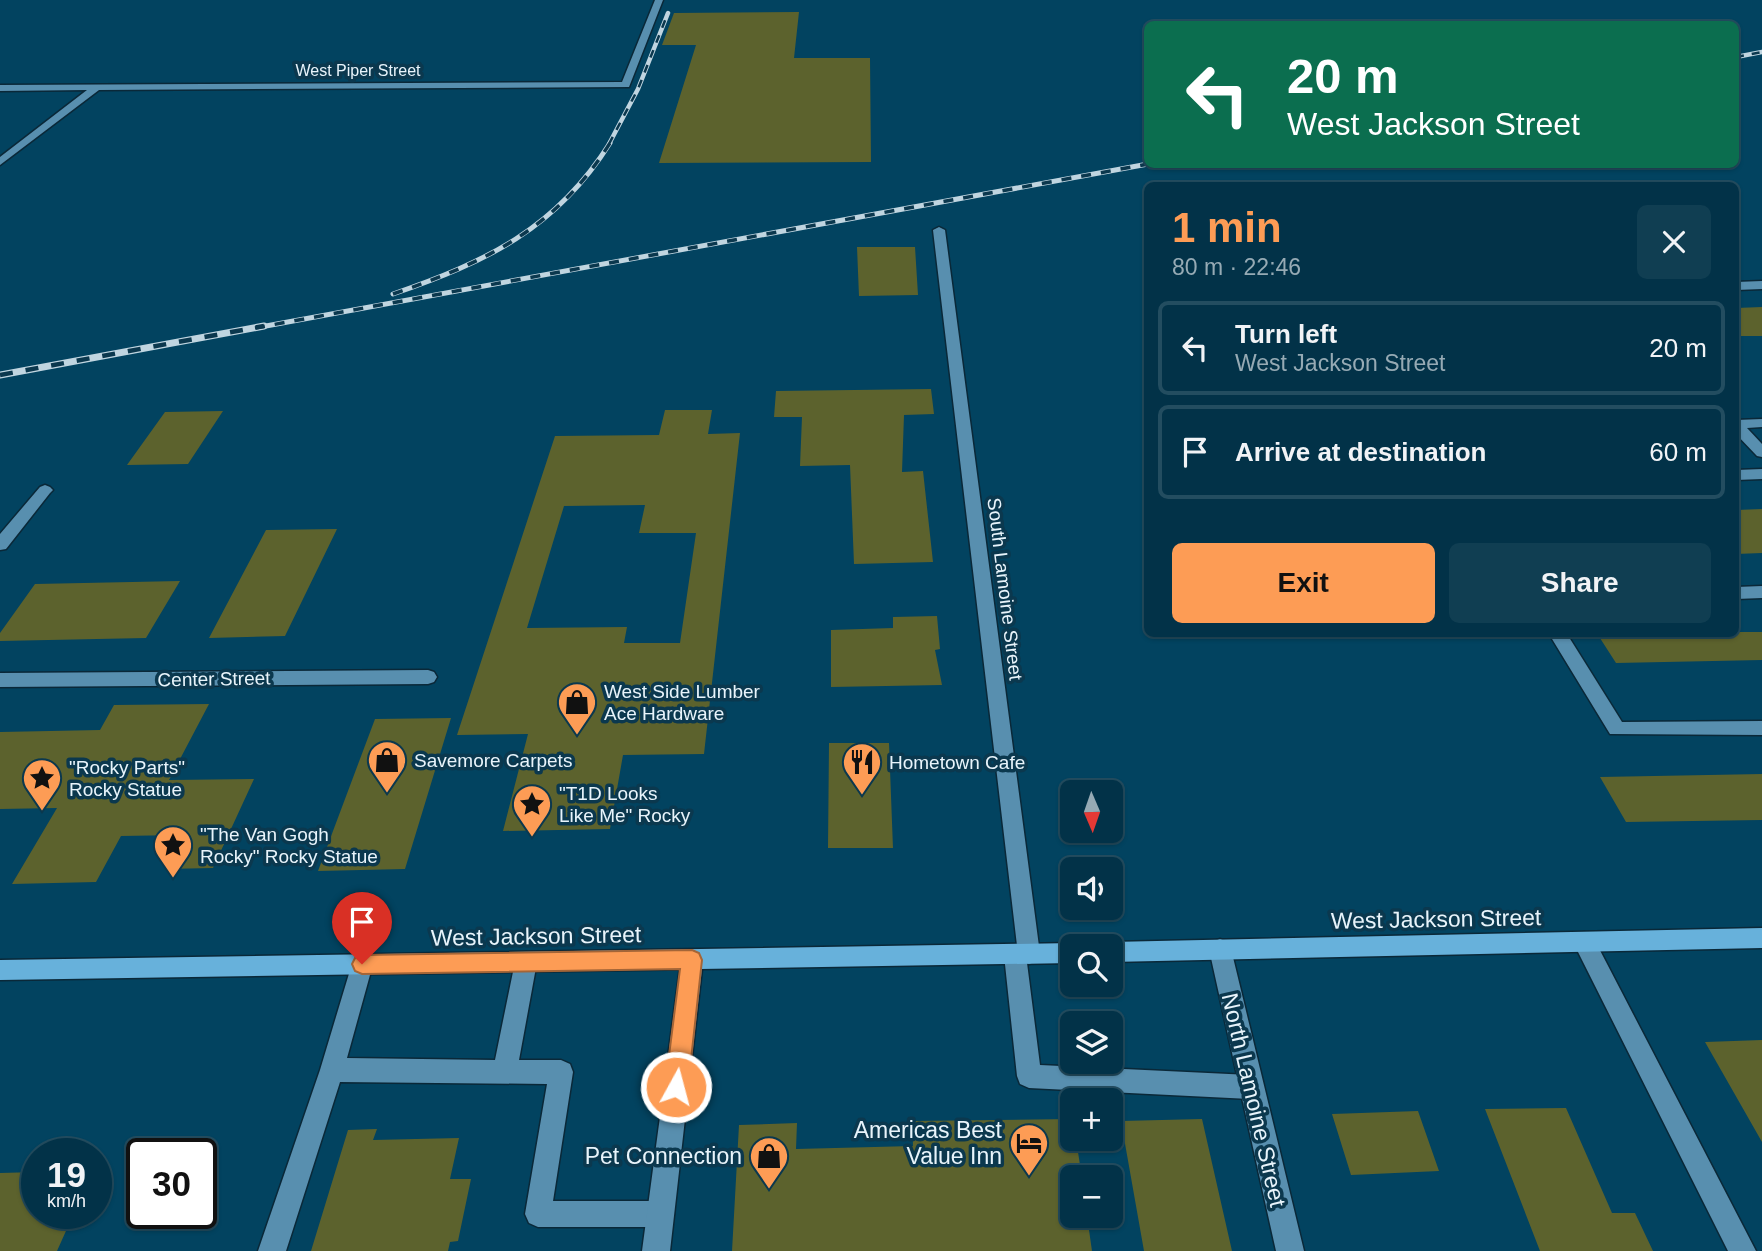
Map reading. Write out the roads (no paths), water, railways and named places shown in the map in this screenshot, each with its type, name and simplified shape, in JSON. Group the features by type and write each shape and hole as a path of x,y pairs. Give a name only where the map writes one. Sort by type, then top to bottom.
{"main road":[{"name":"West Jackson Street","path":"1123,952 1762,938"},
{"name":"West Jackson Street","path":"0,970 1060,954"}],"street":[{"name":"West Piper Street","path":"0,88 626,85 659,0"},
{"path":"0,162 97,87"},
{"name":"South Lamoine Street","path":"939,230 1022,955 1030,1076 1250,1087"},
{"path":"1739,285 1762,285"},
{"path":"1739,424 1762,423"},
{"path":"1739,427 1762,453"},
{"path":"1739,475 1762,474"},
{"path":"0,545 45,490"},
{"path":"1739,593 1762,592"},
{"path":"1560,637 1616,729 1762,728"},
{"name":"Center Street","path":"0,680 428,677"},
{"path":"1584,942 1742,1251"},
{"name":"North Lamoine Street","path":"1220,949 1290,1251"},
{"path":"656,1251 692,960"},
{"path":"505,1071 526,962"},
{"path":"272,1251 332,1070 362,964"},
{"path":"332,1070 561,1072 538,1214 661,1214"}],"railway":[{"path":"609,144 638,89 668,13"},
{"path":"1739,56 1762,52"},
{"path":"393,294 459,269 516,239 566,198 589,173 610,143"},
{"path":"255,328 1144,165"},
{"path":"0,375 264,326"}],"place":[{"name":"West Side Lumber Ace Hardware","path":"577,736"},
{"name":"Savemore Carpets","path":"387,794"},
{"name":"Hometown Cafe","path":"862,796"},
{"name":"\"Rocky Parts\" Rocky Statue","path":"42,812"},
{"name":"\"T1D Looks Like Me\" Rocky","path":"532,838"},
{"name":"\"The Van Gogh Rocky\" Rocky Statue","path":"173,879"},
{"name":"Americas Best Value Inn","path":"1029,1177"},
{"name":"Pet Connection","path":"769,1190"}]}
